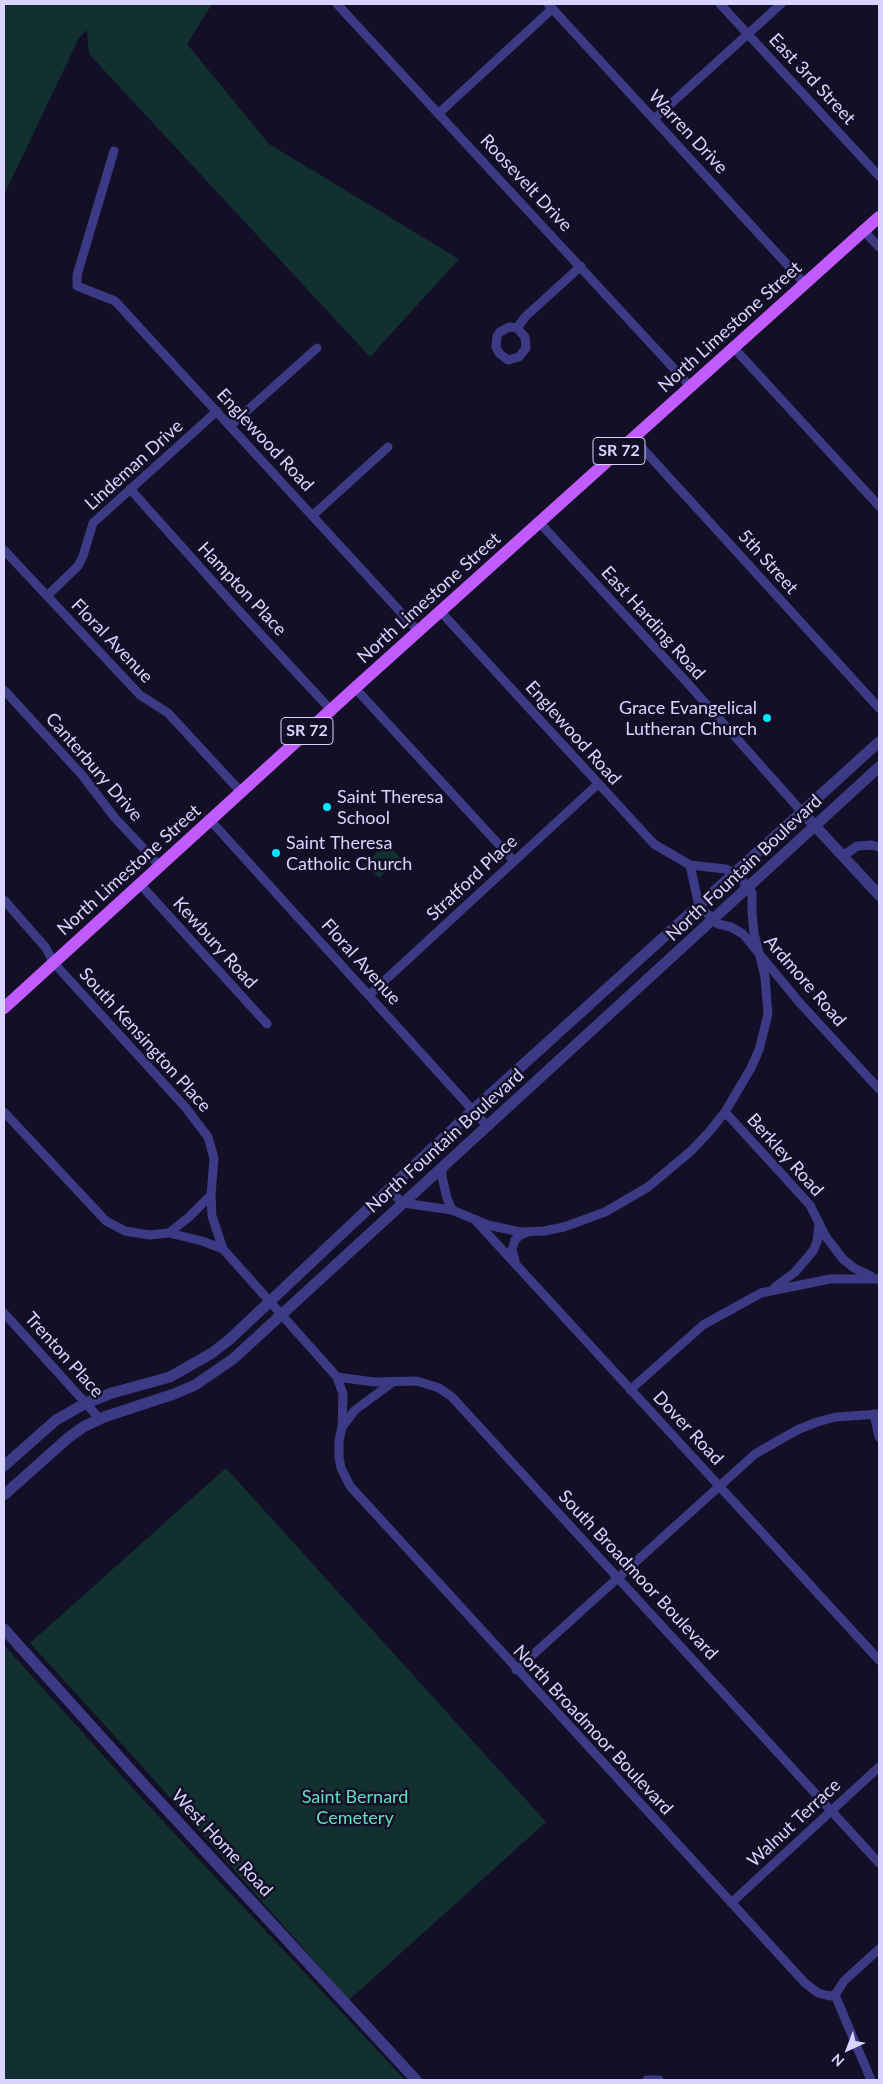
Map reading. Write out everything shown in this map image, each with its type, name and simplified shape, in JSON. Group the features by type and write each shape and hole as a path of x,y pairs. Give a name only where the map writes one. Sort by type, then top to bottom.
{"main road":[{"name":"North Limestone Street","path":"4,1008 418,631 879,217"}],"street":[{"name":"Roosevelt Drive","path":"337,4 690,386"},
{"name":"East 3rd Street","path":"720,4 879,176"},
{"path":"654,119 780,4"},
{"path":"438,114 550,6"},
{"name":"Warren Drive","path":"550,6 804,283"},
{"name":"Englewood Road","path":"114,151 78,275 77,286 115,301 418,631"},
{"path":"864,231 879,247"},
{"path":"517,328 525,317 581,266"},
{"path":"733,347 879,506"},
{"path":"230,426 317,348"},
{"name":"Lindeman Drive","path":"46,596 78,566 83,556 93,522 217,411"},
{"name":"5th Street","path":"633,438 879,708"},
{"path":"312,516 388,447"},
{"name":"Hampton Place","path":"130,490 331,710"},
{"name":"East Harding Road","path":"540,522 683,678 802,812"},
{"name":"Floral Avenue","path":"4,550 140,695 168,713 241,792"},
{"name":"Englewood Road","path":"440,612 654,844 690,865 734,872"},
{"path":"355,688 514,861"},
{"name":"Canterbury Drive","path":"4,690 82,775 115,818 160,866"},
{"name":"North Fountain Boulevard","path":"4,1466 56,1420 86,1402 112,1392 170,1377 212,1353 230,1339 473,1110 879,742"},
{"name":"North Fountain Boulevard","path":"4,1495 83,1427 100,1419 195,1385 233,1359 879,767"},
{"name":"Stratford Place","path":"369,995 598,784"},
{"path":"802,812 879,895"},
{"name":"Floral Avenue","path":"210,820 488,1126"},
{"path":"843,856 857,846 879,848"},
{"path":"690,865 699,906"},
{"path":"389,1190 403,1203 452,1210 507,1230 529,1232 564,1227 586,1220 628,1200 661,1177 692,1151 724,1112 751,1068 759,1050 768,1014 766,977 759,954 752,913 752,893 734,872"},
{"name":"Kewbury Road","path":"140,884 267,1024"},
{"name":"South Kensington Place","path":"4,900 46,948 54,962 200,1124 208,1137 214,1158 211,1195 212,1216 216,1235 223,1249"},
{"name":"Ardmore Road","path":"699,906 713,921 743,934 798,1002 879,1089"},
{"path":"4,1112 106,1221 125,1231 149,1235 168,1233 202,1241 223,1249 337,1377"},
{"name":"Berkley Road","path":"724,1112 810,1205 826,1236 843,1259 862,1272 879,1279"},
{"path":"442,1167 442,1178 452,1210"},
{"path":"168,1233 189,1217 211,1195"},
{"name":"Dover Road","path":"473,1218 879,1660"},
{"name":"Berkley Road","path":"770,1291 795,1272 813,1251 819,1232 819,1220"},
{"path":"517,1265 512,1247 519,1236 529,1232"},
{"path":"630,1390 703,1325 744,1301 770,1291 830,1279 879,1279"},
{"name":"Trenton Place","path":"4,1313 100,1419"},
{"name":"South Broadmoor Boulevard","path":"337,1377 428,1384 452,1397 879,1863"},
{"name":"North Broadmoor Boulevard","path":"337,1377 343,1394 342,1427 338,1441 339,1457 341,1468 350,1486 516,1670 812,1990 824,1996 835,1995"},
{"path":"342,1427 355,1410 393,1382"},
{"path":"516,1670 755,1454 797,1430 836,1417 876,1414 879,1437"},
{"name":"West Home Road","path":"4,1628 135,1775 416,2080"},
{"name":"Walnut Terrace","path":"731,1904 879,1767"},
{"path":"871,2080 835,1995 844,1981 879,1949"},
{"path":"647,2080 659,2080"}],"green space":[{"path":"4,4 212,4 187,44 269,144 459,259 370,357 89,54 87,30 79,38 4,195"},
{"path":"386,843 400,857 379,878 365,864"},
{"name":"Saint Bernard Cemetery","path":"226,1468 546,1822 349,2000 30,1643"},
{"path":"4,1645 146,1803 405,2080 4,2080"}],"place":[{"name":"Grace Evangelical Lutheran Church","path":"767,718"},
{"name":"Saint Theresa School","path":"327,807"},
{"name":"Saint Theresa Catholic Church","path":"276,853"}]}
